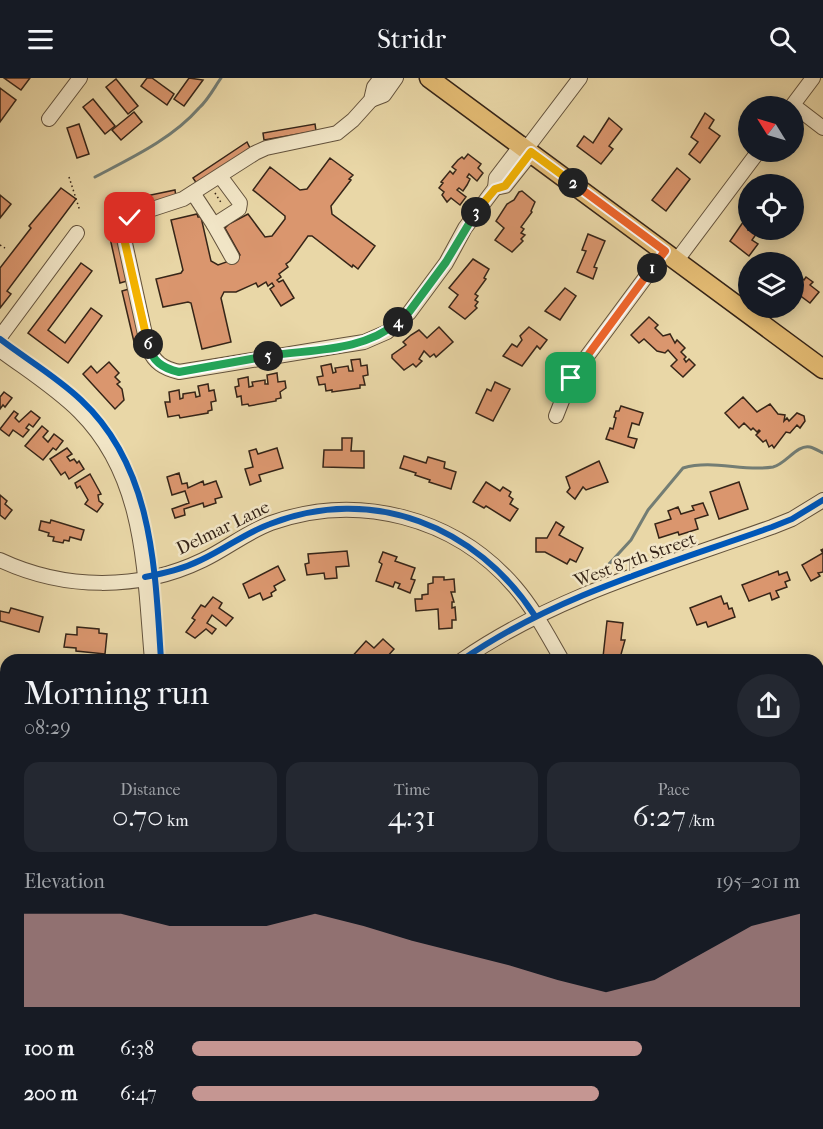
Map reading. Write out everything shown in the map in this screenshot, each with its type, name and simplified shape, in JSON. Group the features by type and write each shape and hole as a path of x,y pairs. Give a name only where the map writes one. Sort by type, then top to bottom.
{"main road":[{"path":"429,78 527,148 823,369"}],"street":[{"path":"49,119 80,78"},
{"path":"371,100 374,87 381,78"},
{"path":"396,78 384,95 371,100 353,120 337,133 266,148 193,193 168,205 134,215 123,228 148,348 156,361 166,369 179,372 364,342 387,332 409,312 440,271 470,221 495,189 496,178 527,148 580,78"},
{"path":"800,96 813,78"},
{"path":"804,115 823,128"},
{"path":"556,416 571,378 750,162"},
{"path":"214,225 239,209 240,203 220,176"},
{"path":"193,193 232,257"},
{"path":"0,337 77,233"},
{"path":"0,350 79,411 107,446 128,487 136,512 145,577 151,654"},
{"name":"West 87th Street","path":"472,654 535,616 585,593 772,527 792,519 823,500"},
{"name":"Delmar Lane","path":"0,560 45,577 72,582 110,584 177,570 202,560 250,533 293,516 344,509 369,510 410,518 460,540 498,569 516,588 558,654"}],"path":[{"path":"69,177 80,211"},
{"path":"213,190 226,209"},
{"path":"0,245 5,248"}],"building":[{"path":"4,78 30,78 21,90"},
{"path":"147,78 152,78 174,94 167,105 141,86"},
{"path":"189,78 203,80 184,106 174,99"},
{"path":"116,79 138,106 128,114 106,87"},
{"path":"0,88 16,100 0,122"},
{"path":"93,99 115,126 105,134 83,107"},
{"path":"134,112 142,122 121,140 112,130"},
{"path":"705,113 714,120 709,128 720,136 700,163 689,154 698,142 691,137"},
{"path":"609,118 622,129 609,146 613,149 601,164 577,146 584,136 593,143"},
{"path":"79,124 89,154 77,158 67,128"},
{"path":"315,124 316,131 264,140 263,133"},
{"path":"247,142 250,148 197,184 193,178"},
{"path":"468,154 481,164 478,168 483,173 477,181 469,174 467,177 470,179 463,191 459,188 457,190 466,197 460,205 451,198 447,202 442,195 444,192 439,188 443,183 441,182 450,171 453,174 456,170 452,167"},
{"path":"330,158 353,175 331,206 332,214 375,246 358,269 353,265 352,267 312,236 308,236 286,264 288,267 279,274 281,277 277,280 279,282 283,280 294,298 281,306 270,289 274,286 272,283 268,286 266,282 258,287 256,283 236,292 224,292 221,298 231,342 202,349 191,303 163,307 156,279 181,273 183,270 171,220 197,214 201,217 211,261 218,265 238,258 240,255 225,228 229,224 248,214 265,237 272,236 285,219 285,216 253,190 270,167 300,190 307,189"},
{"path":"677,168 690,179 666,211 652,200"},
{"path":"61,188 76,199 7,291 11,294 0,308 0,268 31,228 29,226"},
{"path":"175,190 176,197 143,205 141,197"},
{"path":"522,191 535,202 532,212 521,227 524,229 521,233 525,235 521,239 523,241 512,252 495,240 504,228 496,221 507,204"},
{"path":"0,195 11,204 0,218"},
{"path":"115,227 127,281 120,283 108,229"},
{"path":"738,229 738,240 752,240 758,244 752,252 744,252 730,241"},
{"path":"588,234 605,241 594,267 597,268 593,279 577,272 586,251 582,250"},
{"path":"473,259 489,269 484,278 486,279 475,294 478,296 475,300 478,302 475,306 477,308 465,319 449,307 458,295 449,288"},
{"path":"81,263 92,271 48,330 65,343 91,308 102,316 68,363 28,333"},
{"path":"806,277 813,282 810,285 819,292 810,303 804,298"},
{"path":"565,288 576,296 560,320 545,311"},
{"path":"129,289 141,340 134,342 122,291"},
{"path":"649,317 658,325 655,328 663,336 670,334 675,343 677,340 685,348 681,352 686,357 684,359 686,362 689,359 695,365 683,377 671,366 677,360 668,350 665,353 657,351 644,339 639,343 631,335"},
{"path":"439,327 453,342 436,357 434,354 430,357 424,351 419,359 422,361 416,367 413,364 404,370 392,358 392,355 406,345 403,342 411,335 419,330 427,338"},
{"path":"529,327 547,340 540,349 537,346 522,366 503,356 512,344 517,347 522,340 520,336"},
{"path":"360,359 361,366 367,365 368,375 363,376 365,385 360,385 360,388 332,392 332,390 326,391 325,384 319,385 317,377 323,376 321,366 331,364 333,373 336,372 335,368 348,366 349,371 353,371 351,360"},
{"path":"109,362 119,373 115,377 120,382 117,384 122,389 124,400 115,409 83,374 91,366 97,373"},
{"path":"277,373 278,382 285,381 286,388 280,392 281,398 249,406 248,404 242,405 241,396 237,397 235,387 239,386 238,379 248,377 249,387 253,386 252,382 265,380 265,384 268,384 267,375"},
{"path":"495,382 510,389 493,421 476,413 487,389 491,391"},
{"path":"208,384 209,391 214,390 216,401 211,402 212,410 208,413 180,418 179,415 168,417 165,402 170,402 169,392 179,390 180,399 183,398 183,394 195,392 196,397 200,396 198,386"},
{"path":"4,392 12,398 5,407 3,405 0,409 0,397"},
{"path":"743,397 757,412 770,404 778,414 785,415 784,421 787,418 789,421 797,413 804,416 805,421 800,428 797,425 790,433 786,432 774,448 772,445 769,447 766,440 763,442 756,435 759,430 757,432 753,428 751,430 744,423 739,428 725,413"},
{"path":"621,406 643,413 639,425 632,423 628,437 637,439 634,448 606,439 610,428 613,429 616,411 619,411"},
{"path":"14,411 18,414 15,418 19,422 31,411 40,418 33,427 29,424 26,428 29,430 23,437 13,430 9,436 0,429"},
{"path":"42,426 48,431 43,437 48,442 54,434 63,441 56,450 53,448 43,460 25,446"},
{"path":"342,438 352,438 351,451 364,451 364,468 323,467 324,450 342,450"},
{"path":"67,448 72,454 67,457 70,461 74,459 77,463 79,461 84,469 69,479 65,472 61,475 50,459"},
{"path":"277,448 283,468 259,475 261,481 250,485 245,469 253,467 249,451 256,449 258,454"},
{"path":"404,456 426,463 428,457 445,462 444,468 456,472 451,489 429,482 430,480 415,475 416,473 400,468"},
{"path":"599,461 608,482 586,490 583,487 575,499 567,492 570,488 566,477"},
{"path":"179,473 182,484 187,483 188,488 203,481 204,485 216,481 222,497 215,499 216,503 204,507 203,503 184,509 185,515 175,518 172,509 189,503 185,491 172,495 167,477"},
{"path":"90,474 101,494 98,495 99,501 103,504 97,512 85,504 88,500 80,486 77,488 75,483"},
{"path":"486,482 500,491 503,487 511,492 509,496 513,499 510,504 518,509 510,521 486,506 484,508 473,502"},
{"path":"739,482 748,509 719,519 710,492"},
{"path":"0,495 12,510 5,519 0,515"},
{"path":"703,503 708,515 695,519 698,529 659,538 655,524 671,519 668,511 678,507 681,514 694,510 692,506"},
{"path":"51,520 84,530 81,540 70,537 69,541 64,540 63,543 53,541 54,537 48,536 49,533 39,530 41,521 50,523"},
{"path":"556,522 564,527 559,535 583,548 576,562 570,559 567,564 545,552 536,552 536,538 547,538"},
{"path":"347,551 349,566 336,567 337,578 325,579 324,573 307,575 305,564 309,563 308,554"},
{"path":"383,552 397,557 395,561 415,568 411,579 415,580 410,593 398,588 400,584 395,582 393,587 376,581 382,564 379,562"},
{"path":"823,553 823,572 818,573 820,576 811,581 802,565"},
{"path":"278,566 285,580 274,586 276,590 271,593 272,596 263,600 260,593 249,598 243,584"},
{"path":"778,571 779,575 787,572 790,580 785,582 787,587 776,591 779,597 772,600 770,593 749,601 742,585"},
{"path":"433,577 444,577 444,580 454,579 455,592 451,592 454,602 452,602 452,608 455,607 456,620 452,620 452,628 439,629 438,609 416,611 415,599 422,599 422,595 428,594 428,584 433,583"},
{"path":"721,596 724,604 727,603 729,609 732,608 735,617 708,627 706,622 697,625 690,608"},
{"path":"213,597 222,603 219,608 233,618 226,626 212,615 207,623 216,629 212,634 206,629 195,638 186,632 195,620 192,618 201,605 205,607"},
{"path":"11,608 43,617 39,632 0,621 0,611 9,613"},
{"path":"607,621 623,623 621,640 625,640 621,654 603,654"},
{"path":"77,627 99,629 99,633 107,634 105,654 76,651 76,648 64,647 66,634 77,635"},
{"path":"383,639 394,649 390,654 354,654 366,641 374,648"}],"waterway":[{"path":"95,177 123,163 176,129 202,105 221,78"},
{"path":"604,577 609,564 631,540 648,510 683,468 706,465 773,467 801,448 812,447 823,453"}],"cycle path":[{"path":"0,339 81,400 105,427 123,456 136,487 146,521 156,590 161,654"},
{"path":"471,654 498,637 573,599 772,527 792,519 823,500"},
{"path":"145,577 187,566 270,524 308,513 346,509 383,512 419,521 453,537 483,558 511,585 535,616"}],"route":[{"path":"130,218 123,228 123,234 148,348 156,361 166,369 179,372 364,342 387,332 409,312 455,249 474,215 495,189 505,186 531,152 665,251 571,378"}]}
